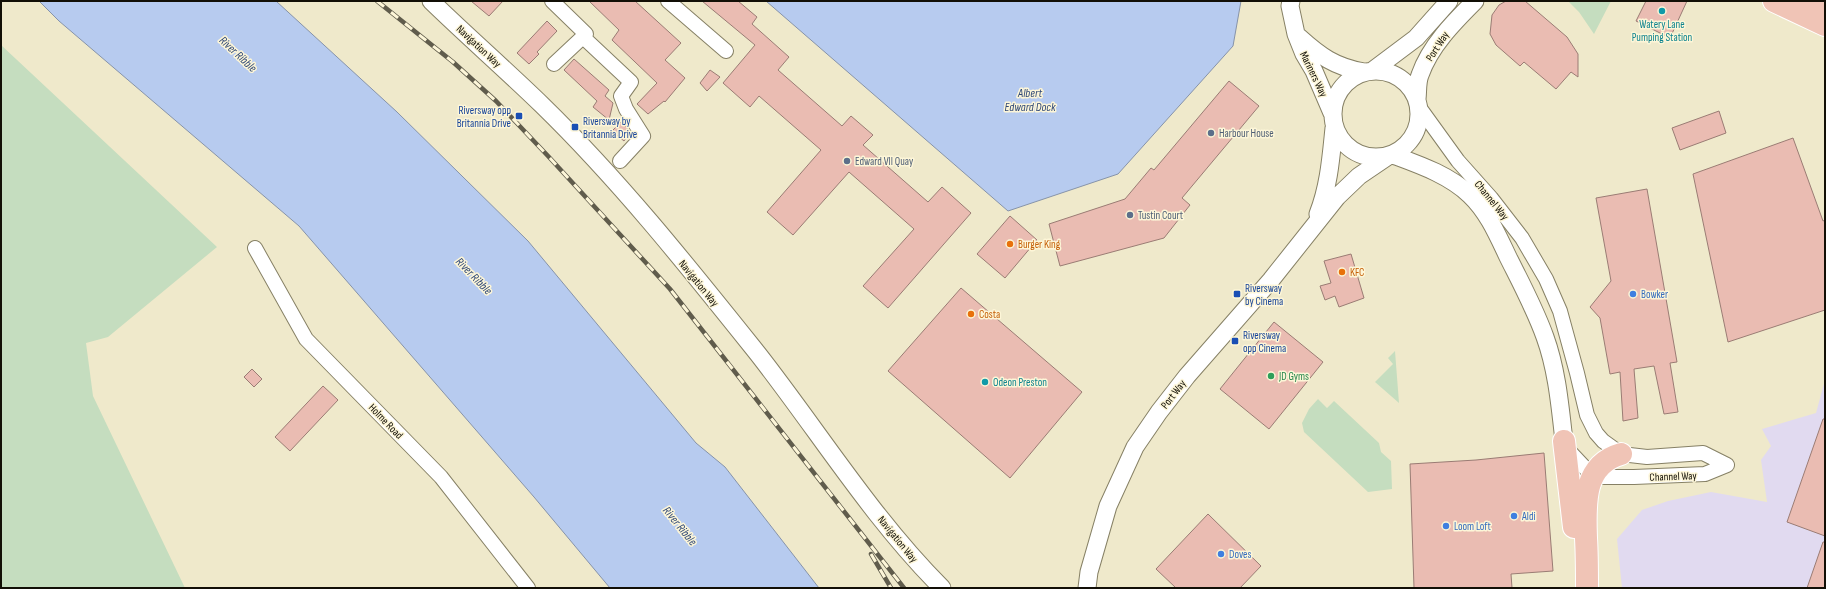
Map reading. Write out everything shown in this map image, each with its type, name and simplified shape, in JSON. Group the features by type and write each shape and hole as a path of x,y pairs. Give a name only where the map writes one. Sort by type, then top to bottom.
{"highway":[{"path":"1813,1 1825,7"},
{"path":"1779,2 1825,25"},
{"path":"1564,441 1582,588"},
{"path":"1587,588 1586,500 1591,481 1595,474 1609,459 1621,454"}],"street":[{"path":"552,1 586,34 554,64"},
{"path":"668,1 726,51"},
{"name":"Mariners Way","path":"1291,1 1290,6 1296,34 1304,54 1314,71 1333,121"},
{"name":"Port Way","path":"1368,72 1416,38 1449,1"},
{"name":"Port Way","path":"1418,103 1420,75 1433,51 1450,27 1475,1"},
{"name":"Navigation Way","path":"440,4 543,106 636,205 758,355 896,536 920,566 942,588"},
{"name":"Mariners Way","path":"1296,34 1327,60 1347,70 1368,72"},
{"path":"583,37 631,82 621,96 626,110 643,136 620,161"},
{"path":"1368,72 1389,73 1400,78 1409,86 1418,103 1418,126 1413,137 1405,147 1390,156 1379,158 1365,157 1352,151 1341,141 1333,121 1335,99 1342,86 1352,78 1368,72"},
{"name":"Channel Way","path":"1390,156 1430,169 1452,181 1471,196 1493,224 1546,338 1554,371 1564,441 1578,461 1595,474 1614,478 1705,474 1727,465 1703,453 1647,457 1621,454 1603,441 1596,433 1587,415 1560,311 1546,279 1522,238 1491,198 1458,161 1418,103"},
{"name":"Port Way","path":"1312,229 1324,198 1330,173 1333,121"},
{"name":"Port Way","path":"1087,588 1089,572 1108,506 1135,447 1187,376 1271,280 1337,197 1358,176 1390,156"},
{"name":"Holme Road","path":"255,248 306,339 441,477 528,588"}],"shaded area":[{"path":"1825,380 1825,588 1622,588 1617,539 1642,510 1668,501 1711,492 1767,502 1761,460 1771,446 1762,429 1816,413"}],"green space":[{"path":"1568,1 1611,1 1594,34 1579,12"},
{"path":"1,45 217,247 108,337 86,343 93,396 185,588 1,588"},
{"path":"1395,351 1399,403 1375,382 1393,364 1388,358"},
{"path":"1318,399 1327,408 1334,401 1379,443 1381,452 1391,461 1392,489 1368,492 1304,432 1302,423 1309,409"}],"water":[{"name":"River Ribble","path":"39,1 276,1 397,112 528,241 696,443 725,467 819,588 610,588 534,497 299,226 59,21"},
{"name":"Albert Edward Dock","path":"766,1 1241,1 1233,46 1118,174 1008,211"}],"building":[{"path":"471,1 503,1 489,16"},
{"path":"589,1 635,1 681,43 665,60 685,78 665,102 664,101 648,114 637,104 657,83 612,40 619,30"},
{"name":"Edward VII Quay","path":"702,1 738,1 757,17 752,24 789,57 778,70 842,126 851,116 873,135 863,145 928,202 942,187 971,213 888,308 863,286 914,229 849,172 793,235 767,212 821,150 759,96 750,107 723,83 755,45"},
{"path":"1506,1 1525,1 1567,37 1578,54 1578,77 1571,72 1556,89 1524,62 1520,66 1496,45 1490,34 1492,15 1499,5"},
{"name":"Watery Lane Pumping Station","path":"1646,1 1687,1 1670,38 1636,21"},
{"path":"547,21 557,31 537,52 539,54 529,64 517,53"},
{"path":"574,59 609,90 605,96 613,103 609,120 593,107 597,101 564,70"},
{"path":"710,70 720,77 707,91 700,83"},
{"path":"1229,81 1259,106 1182,198 1190,205 1164,238 1060,266 1049,224 1125,199 1151,168 1154,170"},
{"path":"1719,111 1726,133 1680,150 1672,128"},
{"path":"622,121 630,132 624,141 612,131"},
{"path":"1793,138 1823,221 1825,220 1825,310 1728,342 1693,174"},
{"name":"Bowker","path":"1647,189 1677,362 1670,363 1678,412 1664,414 1654,366 1634,369 1638,418 1623,421 1620,372 1610,374 1600,318 1590,307 1611,281 1596,198"},
{"name":"Burger King","path":"1010,216 1037,240 1005,278 977,254"},
{"name":"KFC","path":"1351,254 1364,298 1339,307 1335,296 1325,300 1320,286 1331,283 1324,261"},
{"name":"Odeon Preston","path":"961,288 1082,392 1010,478 888,371"},
{"name":"JD Gyms","path":"1274,322 1323,362 1269,429 1220,389"},
{"path":"252,369 262,379 254,387 244,377"},
{"path":"323,386 338,400 290,451 275,437"},
{"path":"1823,419 1825,419 1825,536 1787,522"},
{"path":"1544,453 1553,571 1511,574 1512,588 1414,588 1410,464 1476,460"},
{"name":"Doves","path":"1208,514 1261,566 1240,588 1176,588 1156,569"},
{"path":"1823,542 1825,542 1825,588 1807,588"}],"railway":[{"path":"377,1 453,62 496,101 670,289 904,588"},
{"path":"871,554 891,588"}],"place":[{"name":"Watery Lane Pumping Station","path":"1662,11"},
{"name":"Riversway opp Britannia Drive","path":"519,116"},
{"name":"Riversway by Britannia Drive","path":"575,127"},
{"name":"Harbour House","path":"1211,133"},
{"name":"Edward VII Quay","path":"847,161"},
{"name":"Tustin Court","path":"1130,215"},
{"name":"Burger King","path":"1010,244"},
{"name":"KFC","path":"1342,272"},
{"name":"Riversway by Cinema","path":"1237,294"},
{"name":"Bowker","path":"1633,294"},
{"name":"Costa","path":"971,314"},
{"name":"Riversway opp Cinema","path":"1235,341"},
{"name":"JD Gyms","path":"1271,376"},
{"name":"Odeon Preston","path":"985,382"},
{"name":"Aldi","path":"1514,516"},
{"name":"Loom Loft","path":"1446,526"},
{"name":"Doves","path":"1221,554"}]}
